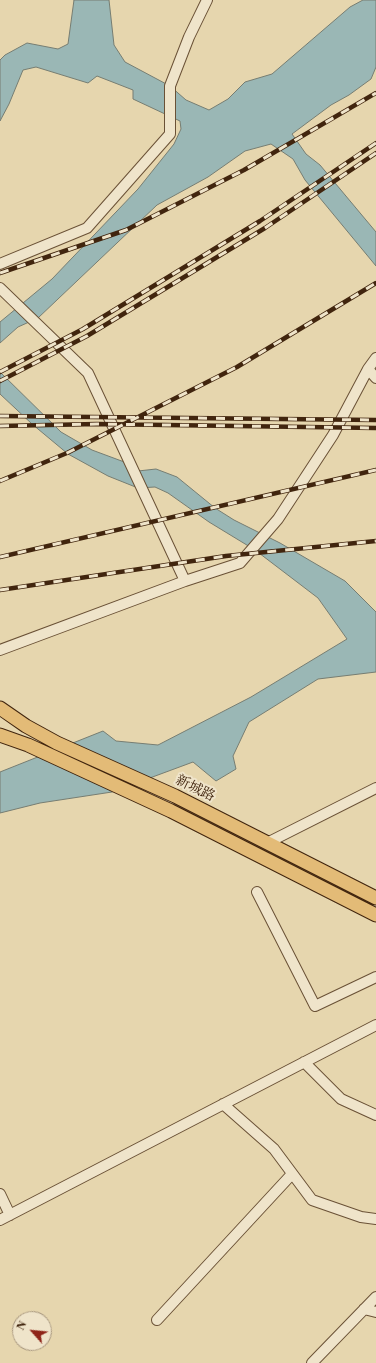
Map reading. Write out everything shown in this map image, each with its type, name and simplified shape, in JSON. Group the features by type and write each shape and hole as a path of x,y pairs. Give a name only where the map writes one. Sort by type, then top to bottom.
{"main road":[{"name":"新城路","path":"0,708 26,726 64,746 148,784 376,898"},
{"path":"0,735 44,752 172,811 376,915"}],"street":[{"path":"0,264 87,228 170,134 170,86 189,37 207,0"},
{"path":"0,288 88,373 185,581"},
{"path":"0,650 185,581 240,563 278,519 333,435 368,369 376,358"},
{"path":"368,369 376,378"},
{"path":"267,843 376,788"},
{"path":"257,892 315,1006 376,977"},
{"path":"0,1220 376,1024"},
{"path":"304,1062 341,1099 376,1115"},
{"path":"223,1104 274,1149 312,1200 361,1217 376,1219"},
{"path":"157,1320 292,1174"},
{"path":"0,1194 10,1215"},
{"path":"312,1363 376,1297"},
{"path":"364,1309 376,1312"}],"water":[{"path":"74,0 109,0 114,45 125,62 170,86 186,100 209,110 228,99 245,82 272,74 350,7 363,0 376,0 376,67 371,79 349,95 331,105 292,134 306,154 320,165 376,232 376,266 305,180 293,159 271,144 245,151 208,177 157,205 38,318 18,327 0,343 0,322 52,279 138,189 174,144 181,129 180,121 133,99 133,90 97,76 88,83 36,67 23,70 9,104 0,121 0,60 5,55 27,43 58,49 68,44"},
{"path":"0,372 61,432 92,450 127,463 138,471 156,469 177,477 215,508 234,520 280,543 345,581 376,612 376,672 318,679 249,722 233,756 236,769 216,781 193,762 112,792 40,803 0,813 0,772 103,731 116,741 158,745 251,697 347,639 318,598 255,550 209,522 168,493 155,487 138,488 108,476 68,454 32,424 0,394"}],"railway":[{"path":"0,273 126,230 244,170 376,93"},
{"path":"0,372 83,329 260,221 376,143"},
{"path":"0,381 87,336 265,228 376,153"},
{"path":"0,481 67,453 237,367 376,283"},
{"path":"0,416 376,420"},
{"path":"0,426 97,424 376,428"},
{"path":"0,557 376,470"},
{"path":"0,590 226,556 376,541"}]}
